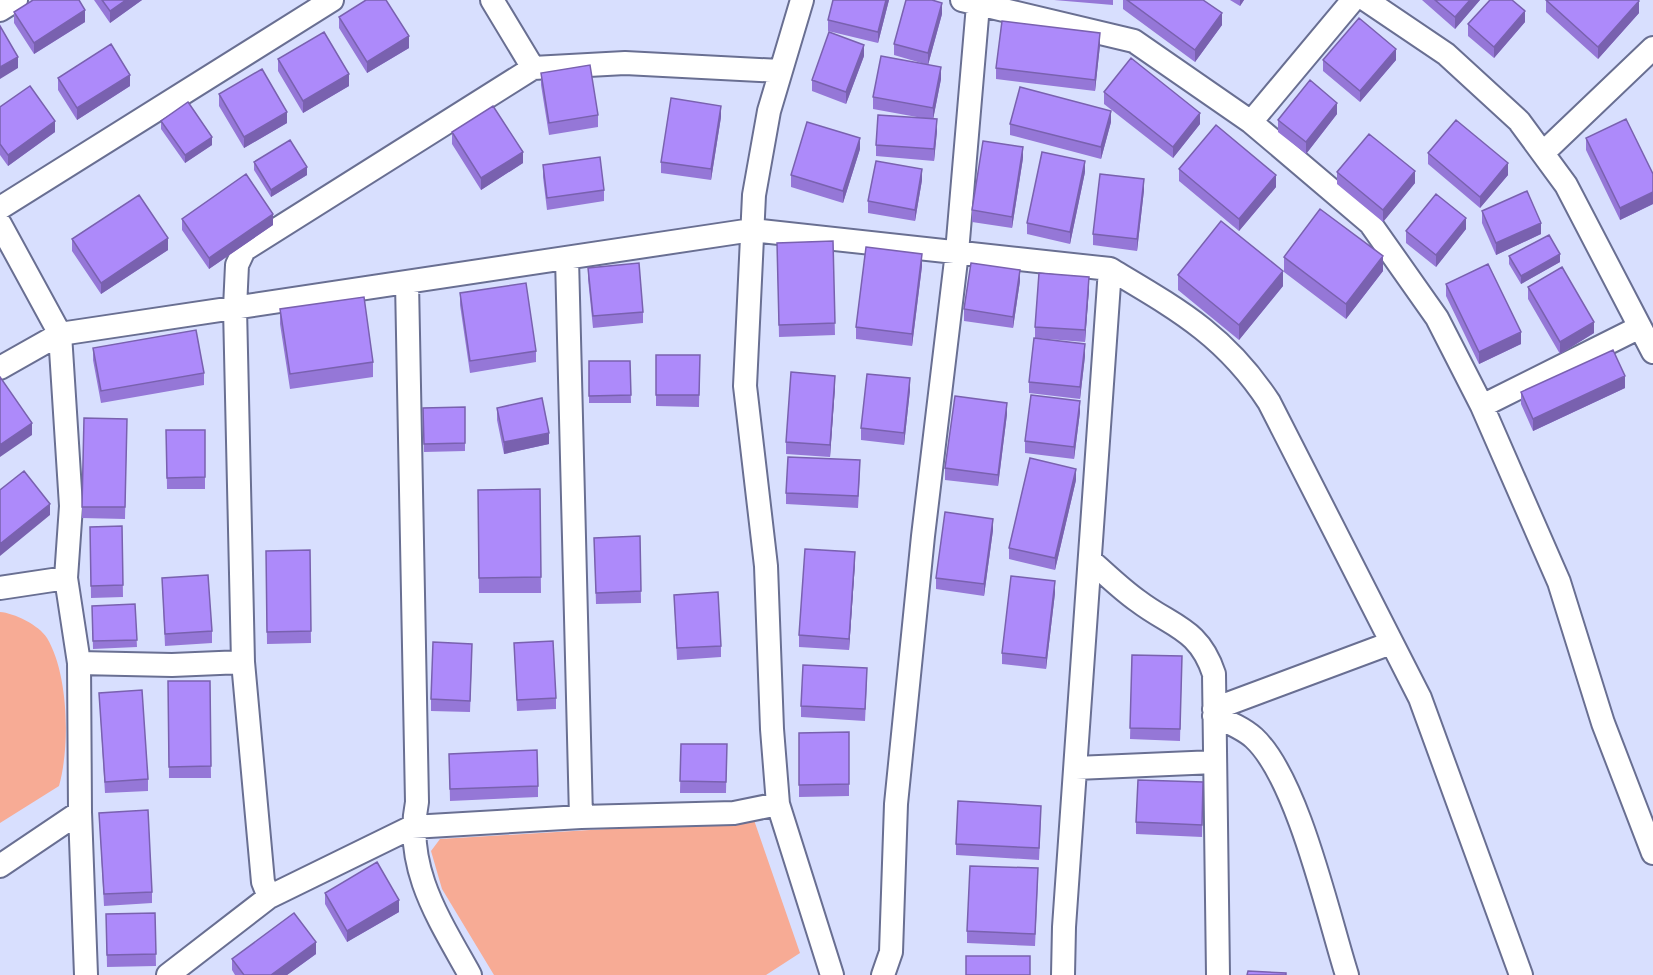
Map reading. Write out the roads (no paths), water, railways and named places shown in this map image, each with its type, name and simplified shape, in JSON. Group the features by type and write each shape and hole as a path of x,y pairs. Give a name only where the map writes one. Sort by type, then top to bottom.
{"street":[{"path":"0,9 16,0"},
{"path":"0,208 332,0"},
{"path":"492,0 533,68"},
{"path":"802,0 768,111 759,164 752,230 745,386 766,566 772,729 778,804 825,972"},
{"path":"1251,122 1353,0"},
{"path":"1366,0 1446,54 1519,121 1566,185 1653,352"},
{"path":"883,975 891,952 896,804 923,536 957,252 970,3 1134,41 1251,122 1370,223 1437,318 1482,406 1559,582 1603,723 1653,854"},
{"path":"1543,153 1653,48"},
{"path":"269,897 263,882 243,662 235,308 237,265 244,250 305,209 533,68 625,63 780,71"},
{"path":"0,224 60,334 71,506 66,578 79,663 80,812 86,975"},
{"path":"0,368 60,334 752,230 1110,269 1172,306 1210,333 1257,384 1280,422 1420,698 1521,975"},
{"path":"567,258 581,817"},
{"path":"1063,975 1110,269"},
{"path":"407,282 417,802 412,827 414,850 430,901 470,975"},
{"path":"1482,406 1640,327"},
{"path":"1091,561 1139,602 1185,629 1195,638 1203,648 1214,674 1218,975"},
{"path":"0,588 66,578"},
{"path":"1214,713 1391,643"},
{"path":"79,663 172,665 243,662"},
{"path":"1214,713 1254,737 1268,754 1295,807 1347,975"},
{"path":"1076,768 1215,762"},
{"path":"168,975 269,897 412,827 581,817 734,813 778,804"},
{"path":"0,866 80,812"}]}
